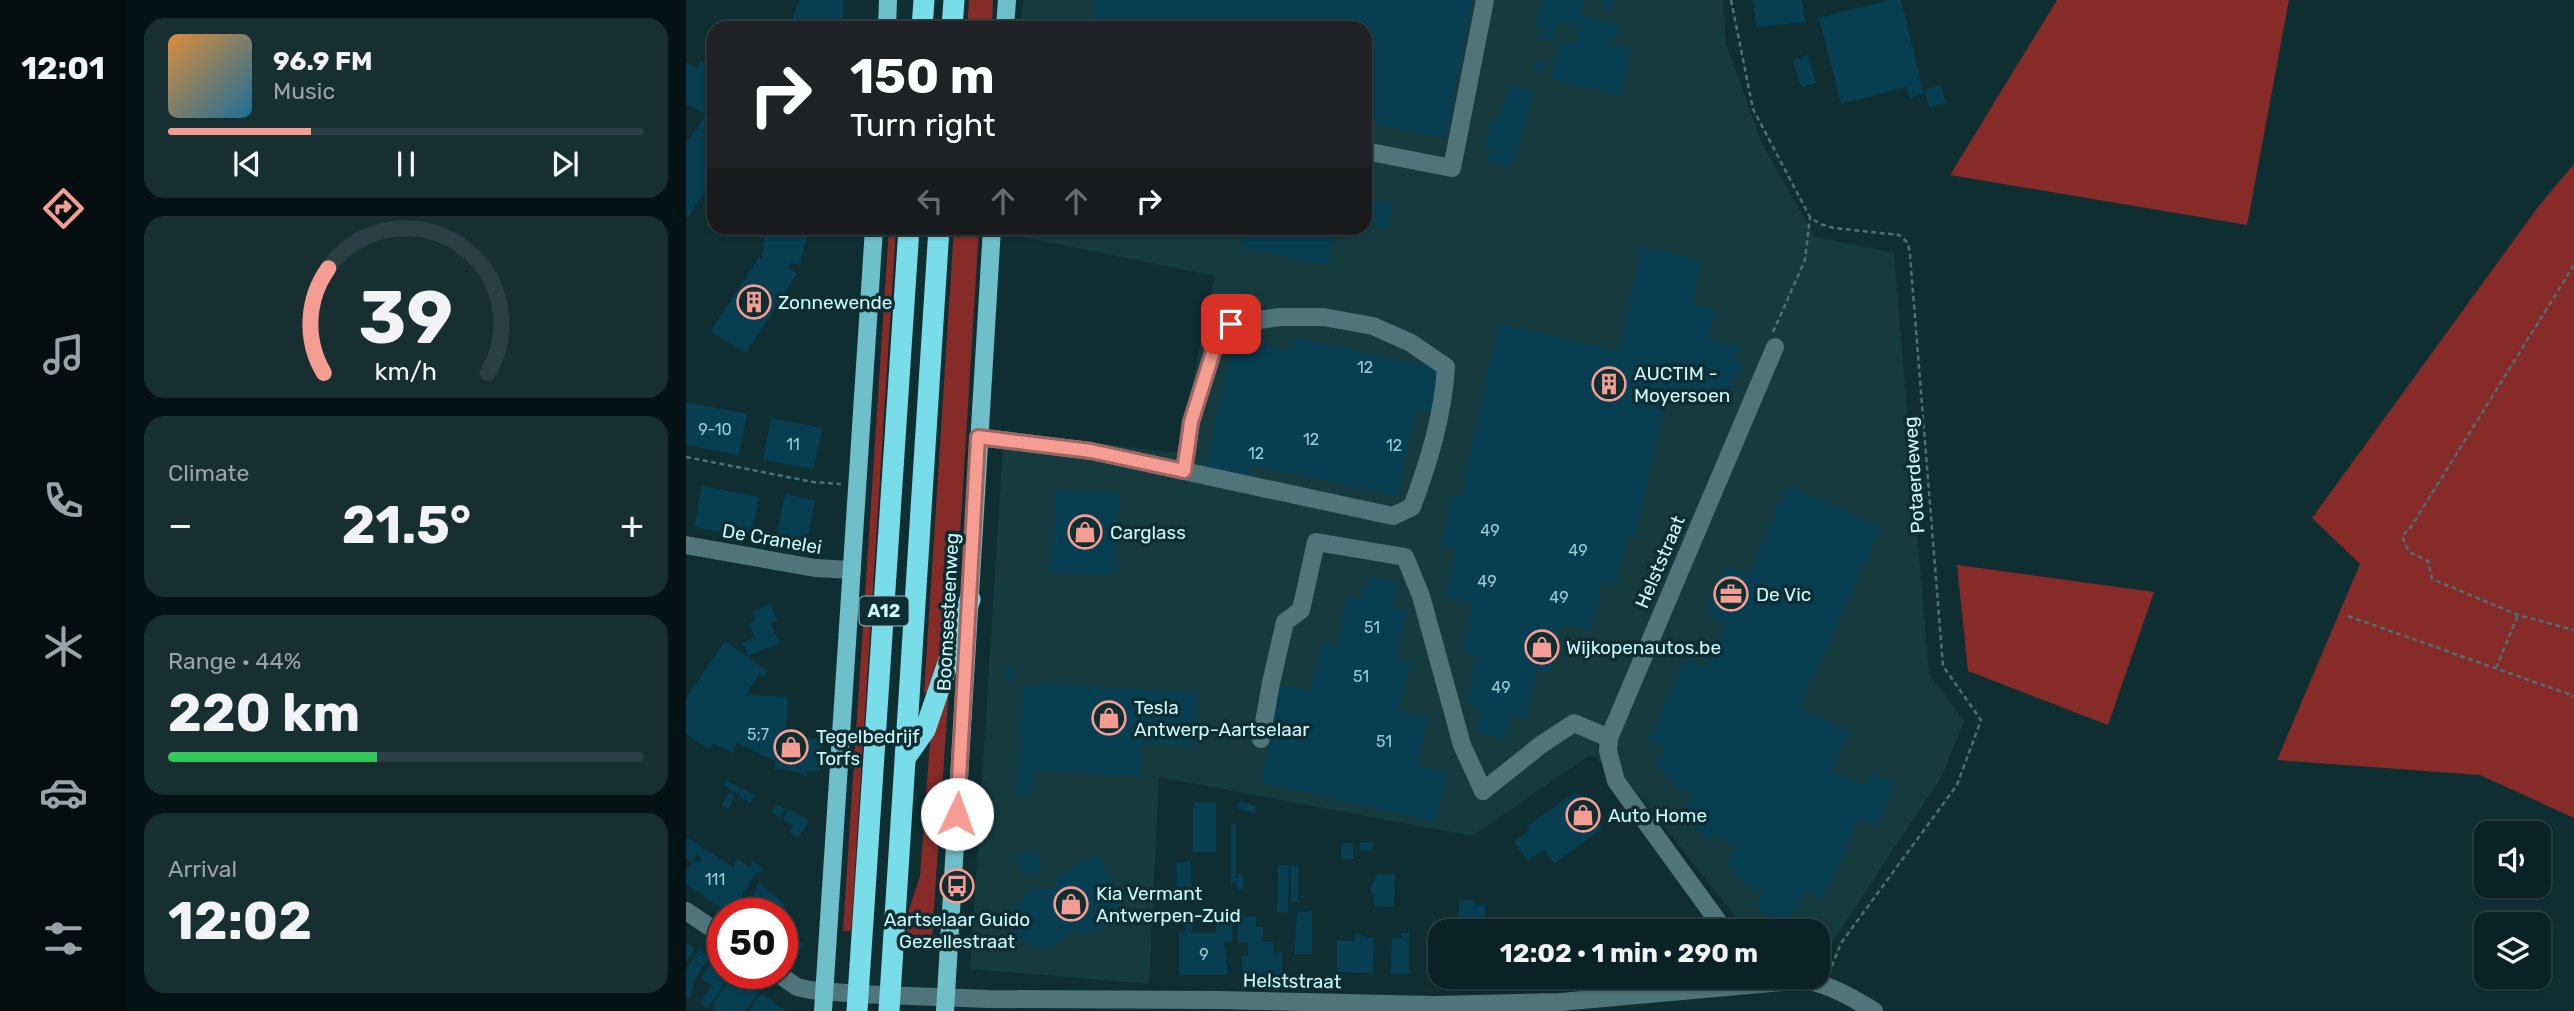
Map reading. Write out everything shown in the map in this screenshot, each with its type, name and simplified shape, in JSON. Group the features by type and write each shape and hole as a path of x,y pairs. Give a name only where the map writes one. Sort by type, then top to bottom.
{"highway":[{"path":"922,21 924,0"},
{"path":"952,21 954,0"},
{"name":"A12","path":"857,1003 909,235"},
{"name":"A12","path":"889,1003 939,235"},
{"path":"905,759 925,730 970,599"}],"main road":[{"path":"887,21 888,0"},
{"path":"1006,21 1007,0"},
{"path":"823,1011 874,235"},
{"name":"Boomsesteenweg","path":"945,1004 992,235"}],"street":[{"path":"1372,152 1452,168 1485,0"},
{"path":"978,437 1091,451 1393,516 1412,507 1428,463 1444,400 1446,367 1411,343 1373,326 1323,317 1280,317 1231,324 1218,336 1191,422 1184,471"},
{"name":"Helststraat","path":"1609,738 1775,347"},
{"path":"1261,739 1285,622 1301,610 1316,541 1405,557 1421,596 1462,745 1483,791 1542,744 1574,723 1609,738 1608,751 1616,781 1716,919"},
{"name":"De Cranelei","path":"686,545 815,568 852,570"},
{"path":"686,911 707,925"},
{"name":"Helststraat","path":"1830,986 1850,995 1874,1011"},
{"name":"Helststraat","path":"798,987 857,1003 1219,1000 1434,1005 1656,1002 1715,989"}],"path":[{"path":"1731,0 1753,108 1810,216 1805,260 1772,334 1775,347"},
{"name":"Potaerdeweg","path":"1810,216 1820,224 1834,228 1899,235 1908,243 1943,666 1981,720 1957,785 1841,943 1830,971"},
{"path":"2574,265 2412,527 2402,536 2409,552 2428,561 2432,579 2518,615 2574,630"},
{"path":"686,457 813,482 858,483"},
{"path":"2496,668 2518,615"},
{"path":"2348,616 2574,696"}],"shaded area":[{"path":"969,0 993,0 992,21 968,21"},
{"path":"1023,0 1723,0 1726,44 1762,143 1815,237 1894,253 1929,674 1964,721 1942,776 1830,945 1830,919 1737,919 1624,776 1590,755 1472,836 1159,777 1149,984 970,969 1004,431 1177,453 1215,276 1013,235 1372,235 1372,21 1022,21"},
{"path":"2057,0 2289,0 2247,225 1950,175"},
{"path":"2574,164 2574,818 2480,775 2277,760 2360,564 2312,518 2538,207"},
{"path":"889,235 896,235 851,931 843,931"},
{"path":"954,235 979,235 955,616 929,692 924,693"},
{"path":"1957,565 2154,592 2108,725 1968,671"},
{"path":"949,687 932,937 907,935 908,913 920,876 931,729"}],"building":[{"path":"800,0 844,0 842,21 791,21"},
{"path":"1095,0 1472,0 1445,138 1372,123 1372,21 1094,21"},
{"path":"1543,0 1586,0 1581,15 1620,25 1617,38 1610,37 1608,44 1630,49 1620,95 1552,79 1560,41 1575,45 1577,26 1559,20 1552,42 1541,38 1544,30 1535,27"},
{"path":"1603,0 1612,0 1612,9 1603,9"},
{"path":"1753,0 1802,0 1805,22 1756,27"},
{"path":"1888,0 1901,0 1924,94 1909,98 1907,87 1841,104 1819,18"},
{"path":"1808,55 1816,83 1801,87 1793,60"},
{"path":"700,61 707,64 707,114 686,104 686,63 698,68"},
{"path":"1536,61 1544,64 1541,74 1533,72"},
{"path":"1510,85 1534,92 1511,168 1487,161 1491,149 1485,147 1493,118 1499,120"},
{"path":"1941,85 1946,103 1929,107 1924,89"},
{"path":"707,114 707,187 686,220 686,144"},
{"path":"1372,199 1393,203 1388,228 1372,225"},
{"name":"Zonnewende","path":"765,235 807,235 800,265 791,263 788,268 797,274 746,353 711,331 759,257 762,259"},
{"path":"1244,235 1334,235 1328,265 1241,248"},
{"name":"AUCTIM - Moyersoen","path":"1642,247 1701,260 1692,304 1716,309 1709,339 1739,346 1735,362 1741,364 1739,375 1733,374 1726,405 1667,392 1635,537 1627,535 1616,584 1601,581 1591,630 1562,623 1551,673 1536,669 1526,718 1511,714 1506,739 1476,732 1481,707 1467,704 1477,656 1463,653 1474,604 1445,597 1456,549 1441,545 1452,496 1461,497 1499,324 1619,351"},
{"path":"1294,337 1440,369 1431,413 1416,410 1397,496 1252,465 1249,479 1206,469 1234,338 1291,351"},
{"path":"686,402 747,414 739,455 686,445"},
{"path":"771,418 822,428 814,469 763,460"},
{"path":"1788,485 1881,527 1799,708 1849,731 1831,770 1865,786 1871,773 1896,784 1876,825 1859,818 1823,899 1804,890 1791,919 1780,919 1756,908 1763,891 1745,885 1727,863 1736,845 1714,834 1705,840 1686,811 1693,794 1676,787 1657,764 1665,748 1649,741 1685,658 1707,668 1726,623 1704,613 1726,565 1748,575"},
{"path":"702,486 759,497 751,538 694,527"},
{"name":"Carglass","path":"1056,489 1119,492 1115,575 1051,572"},
{"path":"785,494 815,500 805,555 774,550"},
{"path":"1368,576 1398,583 1392,607 1407,610 1396,658 1411,662 1399,711 1428,717 1418,765 1447,772 1436,822 1261,782 1282,685 1311,691 1322,642 1337,645 1348,597 1362,600"},
{"path":"771,604 777,620 770,623 780,643 748,656 743,643 755,637 749,624 755,621 752,612"},
{"path":"725,641 768,671 764,677 759,674 746,695 788,697 786,730 797,730 797,738 822,739 820,771 807,771 806,776 790,770 775,769 775,761 737,743 733,753 713,744 709,749 686,734 686,698"},
{"path":"1006,668 1013,668 1013,681 1005,681"},
{"name":"Tesla Antwerp-Aartselaar","path":"1041,683 1198,694 1195,746 1142,743 1140,777 1034,770 1032,794 1016,793 1023,685 1040,686"},
{"path":"726,781 742,788 738,794 723,785"},
{"path":"743,788 755,795 750,803 738,796"},
{"path":"1576,792 1602,829 1554,864 1544,849 1528,861 1514,842 1530,830 1527,826"},
{"path":"729,793 735,796 728,809 722,805"},
{"path":"1239,801 1256,806 1255,814 1238,809"},
{"path":"1193,802 1216,802 1216,852 1193,852"},
{"path":"777,804 786,810 781,818 772,813"},
{"path":"789,809 809,821 798,838 789,832 793,826 783,820"},
{"path":"1231,824 1236,824 1236,878 1238,874 1243,874 1244,889 1237,889 1237,883 1231,883"},
{"path":"686,837 733,867 738,859 749,867 753,861 763,868 759,874 757,872 740,898 707,898 686,884 686,871 694,860 698,863 702,858 697,854 692,862 686,857"},
{"path":"1360,842 1373,843 1372,851 1360,850"},
{"path":"1342,843 1353,843 1354,859 1341,859"},
{"path":"1037,851 1042,871 1022,876 1016,856"},
{"name":"Kia Vermant Antwerpen-Zuid","path":"1100,855 1128,916 1088,935 1070,929 1065,939 1056,946 1033,947 1023,940 1016,931 1014,920 1021,899 1033,892 1032,888 1054,888 1059,874"},
{"path":"1191,862 1192,891 1177,891 1176,863"},
{"path":"1278,865 1289,865 1288,913 1277,912"},
{"path":"1291,865 1298,865 1298,902 1291,902"},
{"path":"1377,874 1395,874 1394,907 1374,906 1371,887"},
{"path":"759,882 778,898 751,898 757,889 755,888"},
{"path":"1459,900 1474,900 1474,905 1485,904 1485,919 1458,919"},
{"path":"1312,911 1312,954 1294,954 1297,912"},
{"path":"1186,912 1192,912 1192,933 1216,933 1216,917 1232,917 1232,942 1224,942 1228,975 1179,975 1179,933 1186,930"},
{"path":"1256,916 1256,927 1263,927 1263,942 1273,942 1274,953 1282,952 1282,975 1242,975 1242,956 1248,956 1248,942 1238,943 1238,917"},
{"path":"1355,933 1374,939 1373,973 1337,972 1337,940 1355,941"},
{"path":"1401,933 1409,933 1409,974 1391,974 1392,938 1401,938"},
{"path":"798,941 804,945 798,953"},
{"path":"686,943 695,949 686,962"},
{"path":"699,950 707,956 694,981 690,998 686,997 686,969"},
{"path":"707,969 707,982 701,978"},
{"path":"709,989 721,989 708,1008 700,1003"},
{"path":"723,989 760,991 746,1011 713,1011 716,1006 713,1003"},
{"path":"761,994 772,1001 786,1011 749,1011"}],"place":[{"name":"Zonnewende","path":"754,302"},
{"name":"AUCTIM - Moyersoen","path":"1609,384"},
{"name":"Carglass","path":"1085,532"},
{"name":"De Vic","path":"1731,594"},
{"name":"Wijkopenautos.be","path":"1542,647"},
{"name":"Tesla Antwerp-Aartselaar","path":"1109,718"},
{"name":"Tegelbedrijf Torfs","path":"791,747"},
{"name":"Auto Home","path":"1583,815"},
{"name":"Aartselaar Guido Gezellestraat","path":"957,886"},
{"name":"Kia Vermant Antwerpen-Zuid","path":"1071,904"}],"route":[{"path":"957,814 978,437 1091,451 1184,471 1191,422 1218,336 1231,324"}]}
